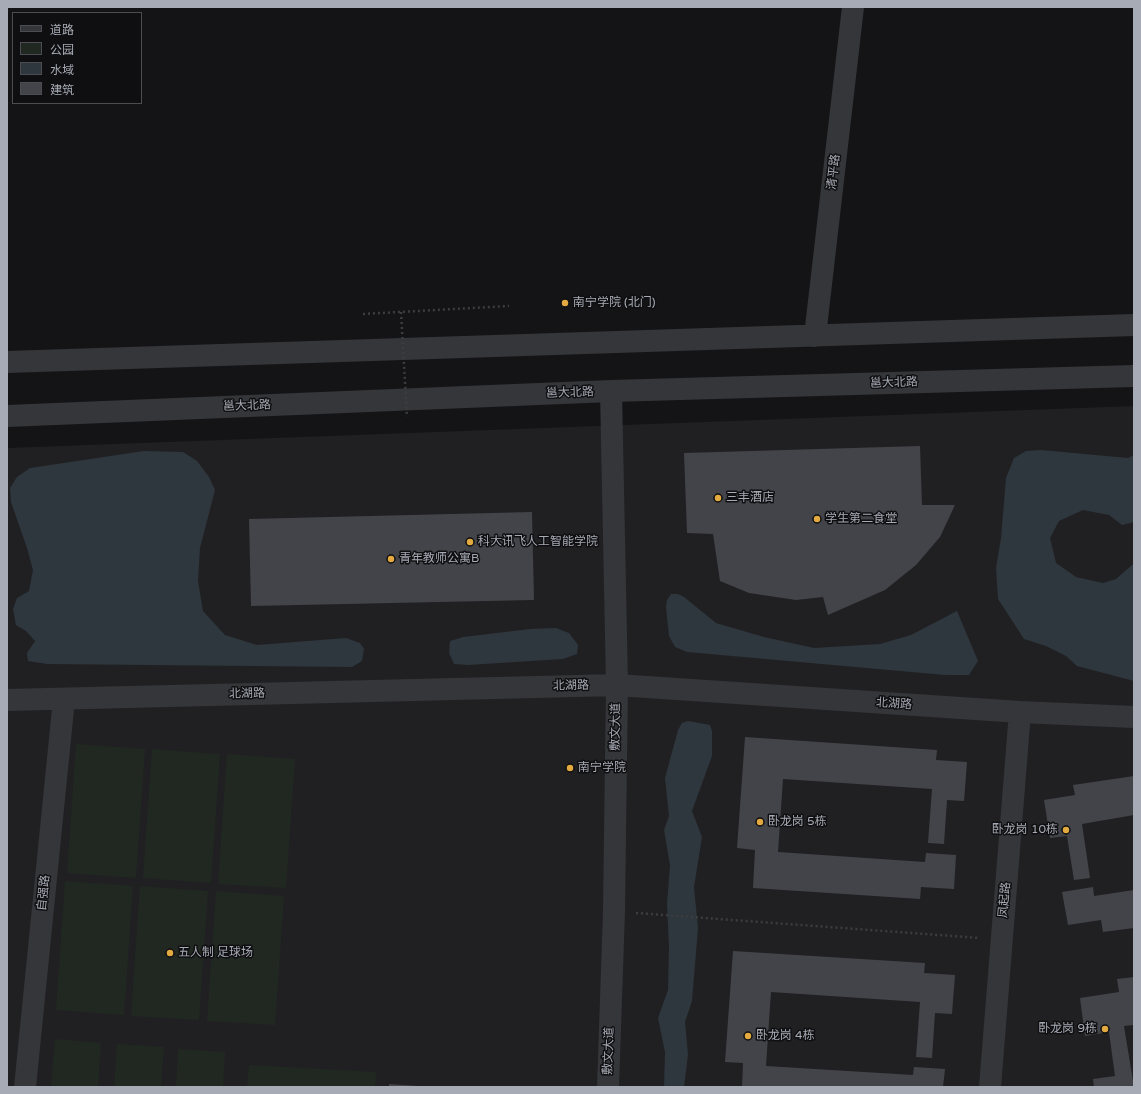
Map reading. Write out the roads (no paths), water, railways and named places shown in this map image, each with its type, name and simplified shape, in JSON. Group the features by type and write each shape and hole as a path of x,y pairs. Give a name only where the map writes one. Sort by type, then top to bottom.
{"street":[{"name":"清平路","path":"815,336 853,7"},
{"path":"7,362 1134,326"},
{"name":"邕大北路","path":"7,416 611,391 1134,376"},
{"name":"敷文大道","path":"608,1087 614,911 617,685 611,391"},
{"name":"北湖路","path":"7,700 617,685 1020,712 1134,717"},
{"name":"自强路","path":"25,1087 64,699"},
{"name":"凤起路","path":"990,1087 1020,712"}],"water":[{"path":"1041,450 1128,458 1134,455 1134,522 1122,525 1109,515 1083,510 1059,521 1050,538 1056,563 1076,577 1103,583 1116,579 1132,565 1134,565 1134,681 1077,666 1066,656 1046,646 1024,639 998,599 996,568 1001,538 1006,478 1014,458 1026,451"},
{"path":"144,451 183,452 197,461 209,477 215,490 200,548 198,581 203,611 225,635 257,645 346,638 360,643 364,649 362,661 352,667 47,664 28,661 27,653 35,641 26,631 16,625 13,609 17,598 29,591 33,570 11,502 10,488 17,477 30,468"},
{"path":"671,594 678,594 684,597 716,623 764,637 814,648 880,644 911,635 957,611 978,661 969,675 945,675 687,652 675,647 669,636 666,607 667,600"},
{"path":"556,628 569,633 578,645 577,654 563,659 468,665 454,664 449,653 450,641 463,637 530,629"},
{"path":"688,721 710,725 712,731 712,756 692,811 702,837 694,887 698,928 692,1001 685,1022 688,1055 684,1087 664,1087 665,1052 658,1018 668,990 669,947 667,904 670,865 664,830 669,816 665,778 678,730 682,723"}],"place":[{"name":"南宁学院 (北门)","path":"565,303"},
{"name":"三丰酒店","path":"718,498"},
{"name":"学生第二食堂","path":"817,519"},
{"name":"科大讯飞人工智能学院","path":"470,542"},
{"name":"青年教师公寓B","path":"391,559"},
{"name":"南宁学院","path":"570,768"},
{"name":"卧龙岗 5栋","path":"760,822"},
{"name":"卧龙岗 10栋","path":"1066,830"},
{"name":"五人制 足球场","path":"170,953"},
{"name":"卧龙岗 9栋","path":"1105,1029"},
{"name":"卧龙岗 4栋","path":"748,1036"}]}
